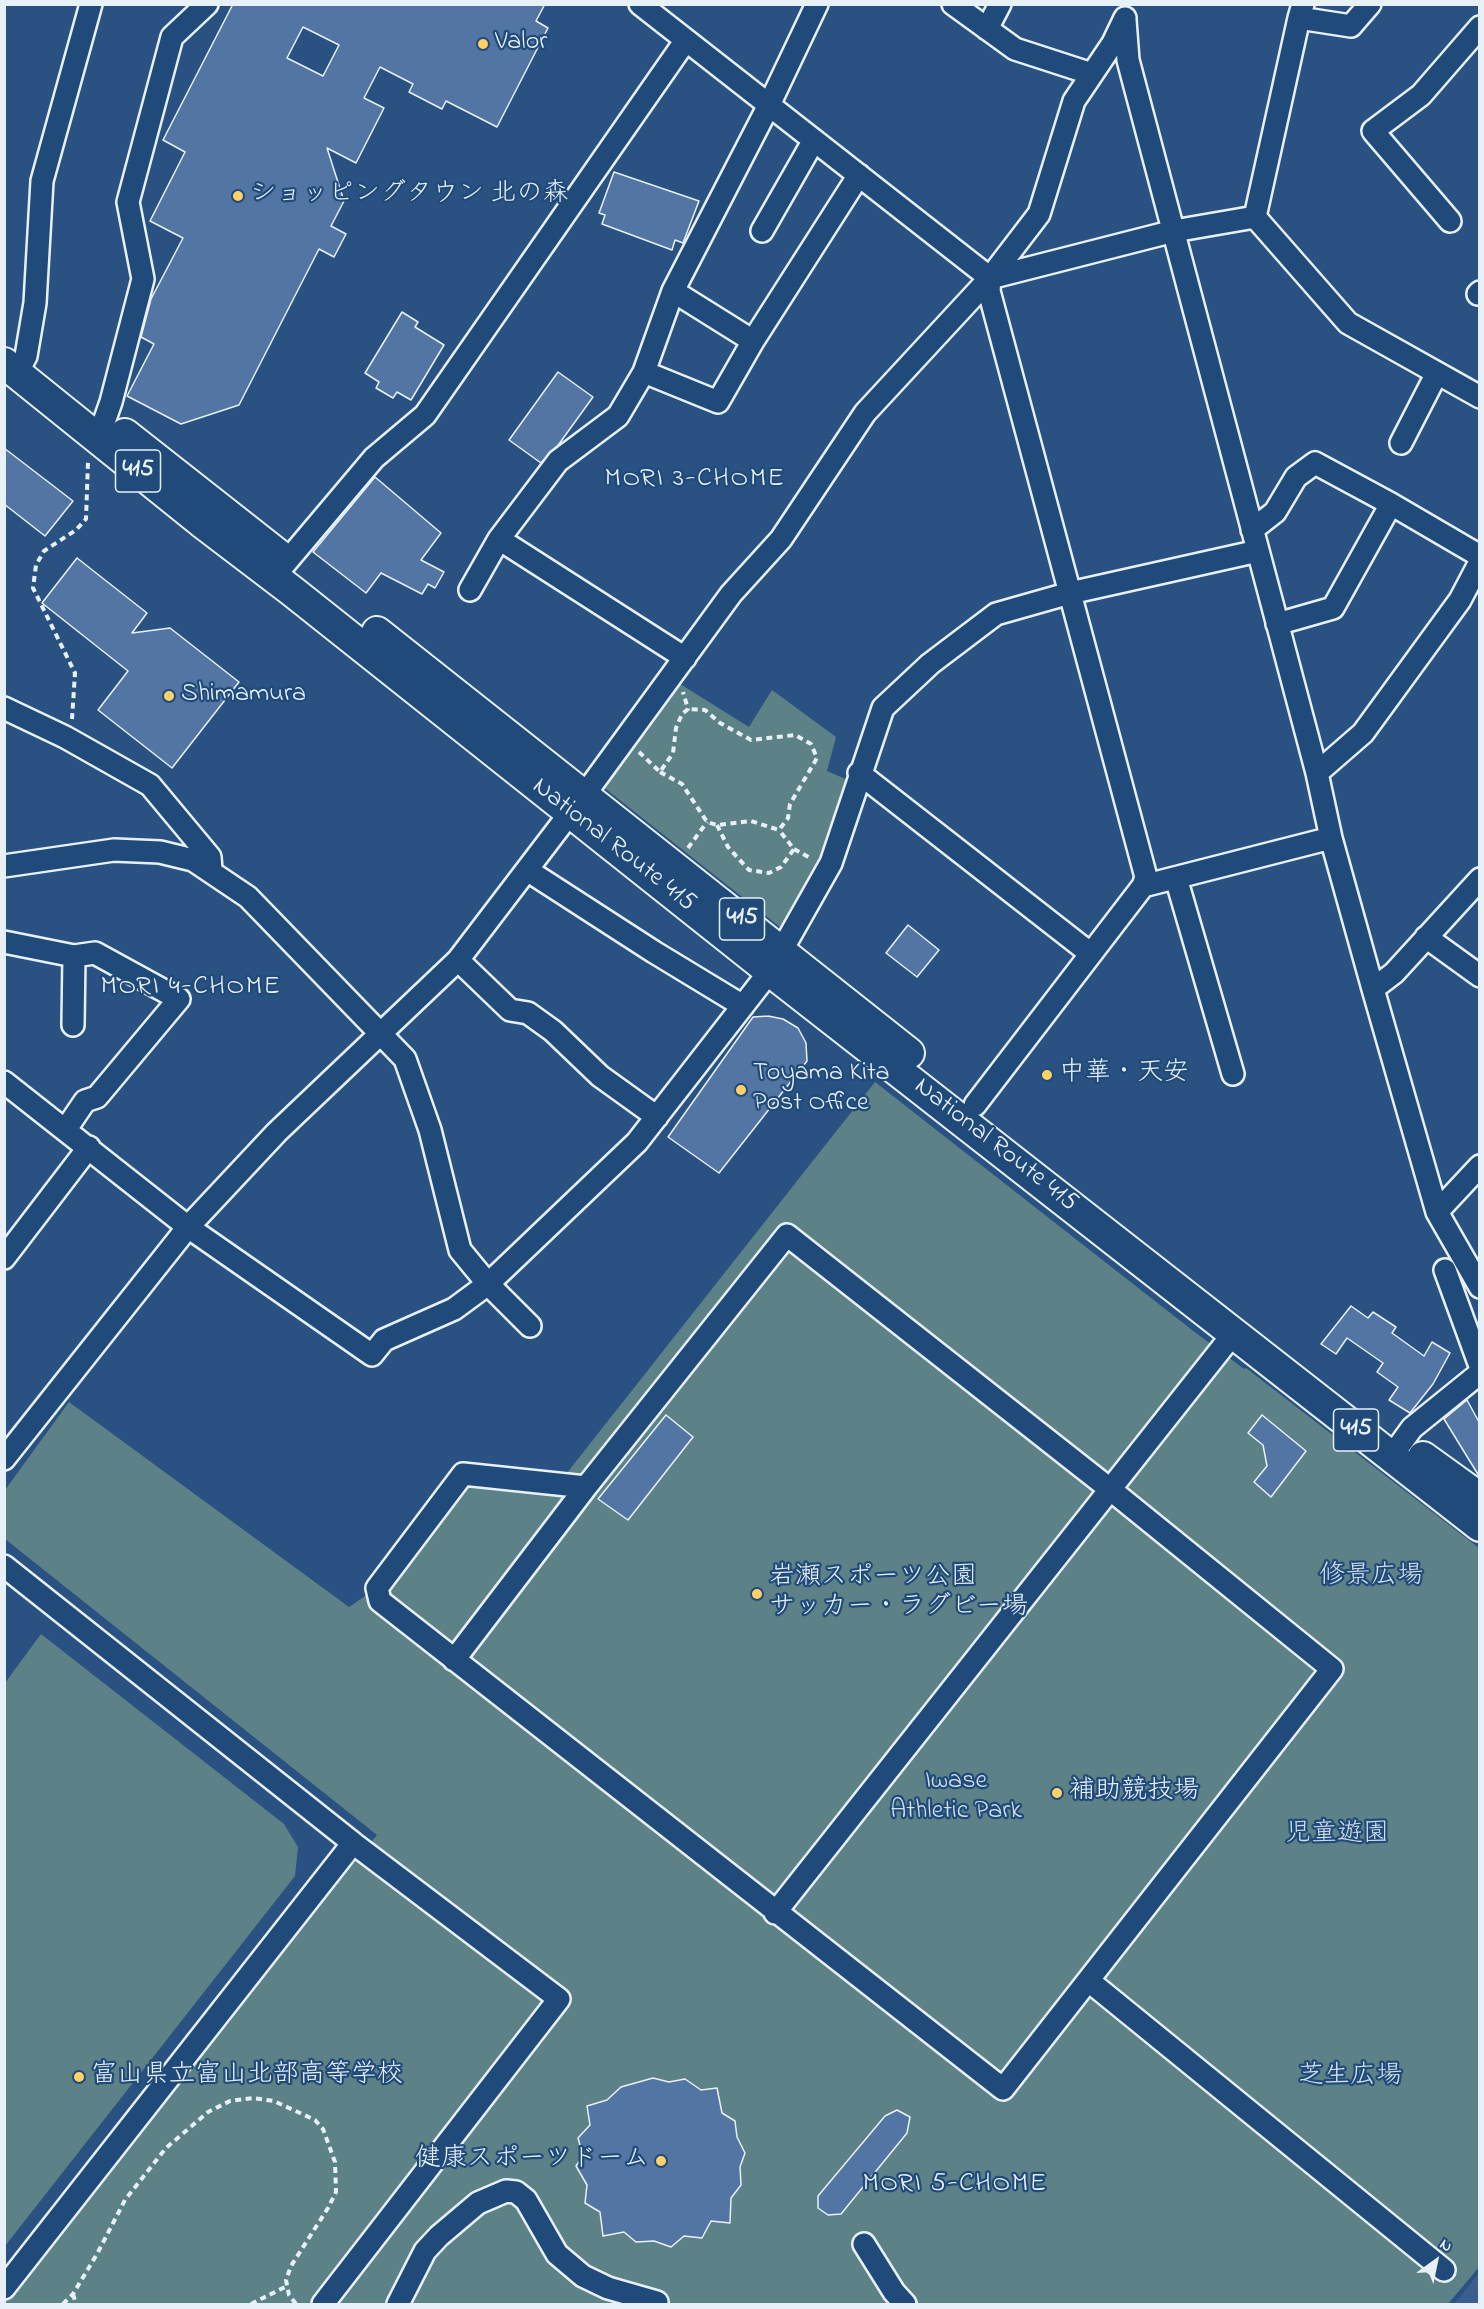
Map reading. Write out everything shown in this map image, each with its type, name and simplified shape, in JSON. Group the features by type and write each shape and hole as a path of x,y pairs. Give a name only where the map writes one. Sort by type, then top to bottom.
{"highway":[{"name":"National Route 415","path":"13,358 777,962 1233,1334 1396,1449 1479,1498"},
{"name":"National Route 415","path":"777,962 975,1106 1396,1449 1479,1526"}],"street":[{"path":"13,358 35,303 42,181 91,4"},
{"path":"102,429 143,279 128,202 172,37 207,4"},
{"path":"640,4 990,278"},
{"path":"470,590 499,539 558,461 618,416 644,372 672,291 770,105 817,4"},
{"path":"953,4 1016,49 1092,74"},
{"path":"987,29 1000,4"},
{"path":"1255,217 1301,11 1351,26 1370,4"},
{"path":"4,1459 188,1227 277,1132 383,1034 458,960 577,804 731,594 781,539 865,413 990,278 1039,214 1074,101 1113,43 1127,11"},
{"path":"1127,11 1128,60 1317,773 1331,838 1437,1212 1479,1287"},
{"path":"1449,221 1373,130 1421,95 1479,27"},
{"path":"280,569 374,458 425,415 686,40"},
{"path":"762,231 814,140"},
{"path":"644,372 718,402 753,341 859,175"},
{"path":"990,278 1174,231 1255,217"},
{"path":"1255,217 1348,323 1479,397"},
{"path":"975,1106 1143,886 1146,877 989,291 990,278"},
{"path":"672,291 753,341"},
{"path":"1401,443 1437,373"},
{"path":"1252,530 1275,512 1296,477 1315,463 1391,504 1479,556"},
{"path":"1277,624 1333,608 1391,504"},
{"path":"499,539 685,658"},
{"path":"4,1082 188,1227 372,1355 384,1340 454,1309 488,1284 637,1142 777,962 831,863 883,708 930,664 996,614 1070,593 1258,551"},
{"path":"1317,773 1363,733 1460,600 1479,562"},
{"path":"4,708 71,740 150,785 210,857 211,870"},
{"path":"860,773 1091,954"},
{"path":"1143,886 1331,838"},
{"path":"4,866 114,850 160,852 193,860 248,897 405,1059 430,1130 460,1250 488,1284 530,1326"},
{"path":"527,870 743,1006"},
{"path":"1176,878 1233,1074"},
{"path":"1373,989 1394,973 1479,879"},
{"path":"1426,937 1479,976"},
{"path":"4,942 74,956 95,953 178,999 97,1097 85,1101 66,1129"},
{"path":"73,1024 74,956"},
{"path":"458,960 510,1010 528,1013 553,1031 600,1076 657,1117"},
{"path":"4,1258 89,1147"},
{"path":"1437,1212 1479,1166"},
{"path":"454,1660 586,1487 787,1235 1111,1490 1332,1669 1003,2089 775,1913 454,1660 380,1601 376,1588 381,1579 463,1474 586,1487"},
{"path":"1445,1270 1479,1366"},
{"path":"775,1913 1233,1334"},
{"path":"1396,1449 1412,1428 1479,1373"},
{"path":"4,1566 353,1843 559,1999 322,2304"},
{"path":"4,2288 353,1843"},
{"path":"1089,1982 1444,2270"},
{"path":"398,2304 425,2251 478,2203 506,2191 516,2192 526,2200 557,2254 583,2276 608,2288 657,2302 657,2304"},
{"path":"864,2244 894,2292 905,2304"}],"path":[{"path":"71,740 75,673 33,588 36,565 44,551 76,530 86,519 88,456 102,429"},
{"path":"669,680 682,689 688,709"},
{"path":"660,772 673,753 676,728 682,714 688,709 705,710 720,723 751,740 773,740 795,735 811,744 818,758 790,804 788,818 779,830"},
{"path":"623,742 644,755 660,772 682,784 707,822 717,825 751,821 779,830 795,849 781,867 769,873 749,870 728,847 717,825"},
{"path":"684,855 707,822"},
{"path":"63,2304 73,2294 125,2200 166,2148 208,2112 230,2102 253,2098 274,2101 315,2120 323,2129 335,2162 336,2192 291,2266 286,2280 289,2295 296,2304"},
{"path":"251,2304 287,2286"},
{"path":"73,2294 76,2304"}],"shaded area":[{"path":"1479,2273 1479,2304 1454,2304"}],"green space":[{"path":"677,682 749,727 772,690 836,737 827,771 848,780 844,797 820,858 785,924 780,927 602,786"},
{"name":"Iwase Athletic Park","path":"875,1082 1192,1330 1244,1369 1246,1368 1479,1548 1480,2266 1448,2304 5,2304 5,2288 377,1835 5,1539 5,1490 69,1402 349,1607 377,1588 463,1474 559,1483"},
{"name":"富山県立富山北部高等学校","path":"41,1634 284,1824 298,1847 295,1876 5,2246 5,1683"}],"building":[{"path":"233,4 545,4 536,21 548,28 497,127 446,101 442,109 409,92 413,84 380,67 364,98 384,108 356,163 327,148 344,201 331,226 346,234 334,257 319,249 239,405 181,424 127,396 154,344 141,337 151,299 183,238 150,221 185,152 163,140","holes":["303,27 339,45 323,76 287,58"]},
{"path":"614,172 699,201 683,243 675,240 672,250 602,224 605,215 599,213"},
{"path":"402,312 418,322 415,327 444,345 411,400 397,392 393,398 376,388 379,382 365,373"},
{"path":"558,372 593,397 559,444 541,463 509,440"},
{"path":"4,448 73,501 45,536 4,504"},
{"path":"375,477 441,533 421,560 444,572 435,588 428,584 422,594 381,573 366,593 313,552"},
{"name":"Shimamura","path":"77,558 147,613 132,633 170,628 239,682 172,768 98,710 128,671 42,603"},
{"path":"908,925 939,950 917,977 886,953"},
{"path":"768,1016 783,1019 798,1028 806,1043 807,1061 719,1173 668,1137 753,1017"},
{"path":"1351,1306 1368,1318 1373,1312 1396,1327 1392,1333 1424,1356 1432,1342 1450,1353 1433,1384 1410,1413 1389,1400 1398,1387 1377,1372 1383,1363 1347,1338 1336,1354 1321,1344"},
{"path":"1467,1400 1479,1422 1479,1476 1444,1419"},
{"path":"666,1415 693,1437 628,1520 598,1499"},
{"path":"1262,1415 1306,1451 1271,1497 1254,1482 1267,1466 1263,1445 1248,1433"},
{"name":"健康スポーツドーム","path":"653,2078 669,2082 685,2079 701,2090 717,2088 722,2113 735,2121 737,2137 745,2153 740,2167 741,2185 731,2198 730,2223 711,2221 702,2238 684,2236 671,2247 654,2241 636,2242 624,2232 603,2236 600,2212 585,2203 587,2185 576,2166 583,2156 578,2138 590,2125 587,2106 607,2100 621,2087"},
{"path":"897,2110 910,2117 907,2133 841,2214 828,2215 818,2208 818,2196 885,2116"}],"place":[{"name":"Valor","path":"483,44"},
{"name":"ショッピングタウン 北の森","path":"238,196"},
{"name":"Shimamura","path":"169,696"},
{"name":"中華・天安","path":"1047,1075"},
{"name":"Toyama Kita Post Office","path":"741,1090"},
{"name":"岩瀬スポーツ公園 サッカー・ラグビー場","path":"757,1594"},
{"name":"補助競技場","path":"1057,1793"},
{"name":"富山県立富山北部高等学校","path":"79,2077"},
{"name":"健康スポーツドーム","path":"661,2161"}],"district":[{"name":"MORI 3-CHOME","path":"695,481"},
{"name":"MORI 4-CHOME","path":"191,989"},
{"name":"MORI 5-CHOME","path":"955,2186"}],"park label":[{"name":"修景広場","path":"1371,1578"},
{"name":"児童遊園","path":"1337,1836"},
{"name":"芝生広場","path":"1350,2078"}]}
